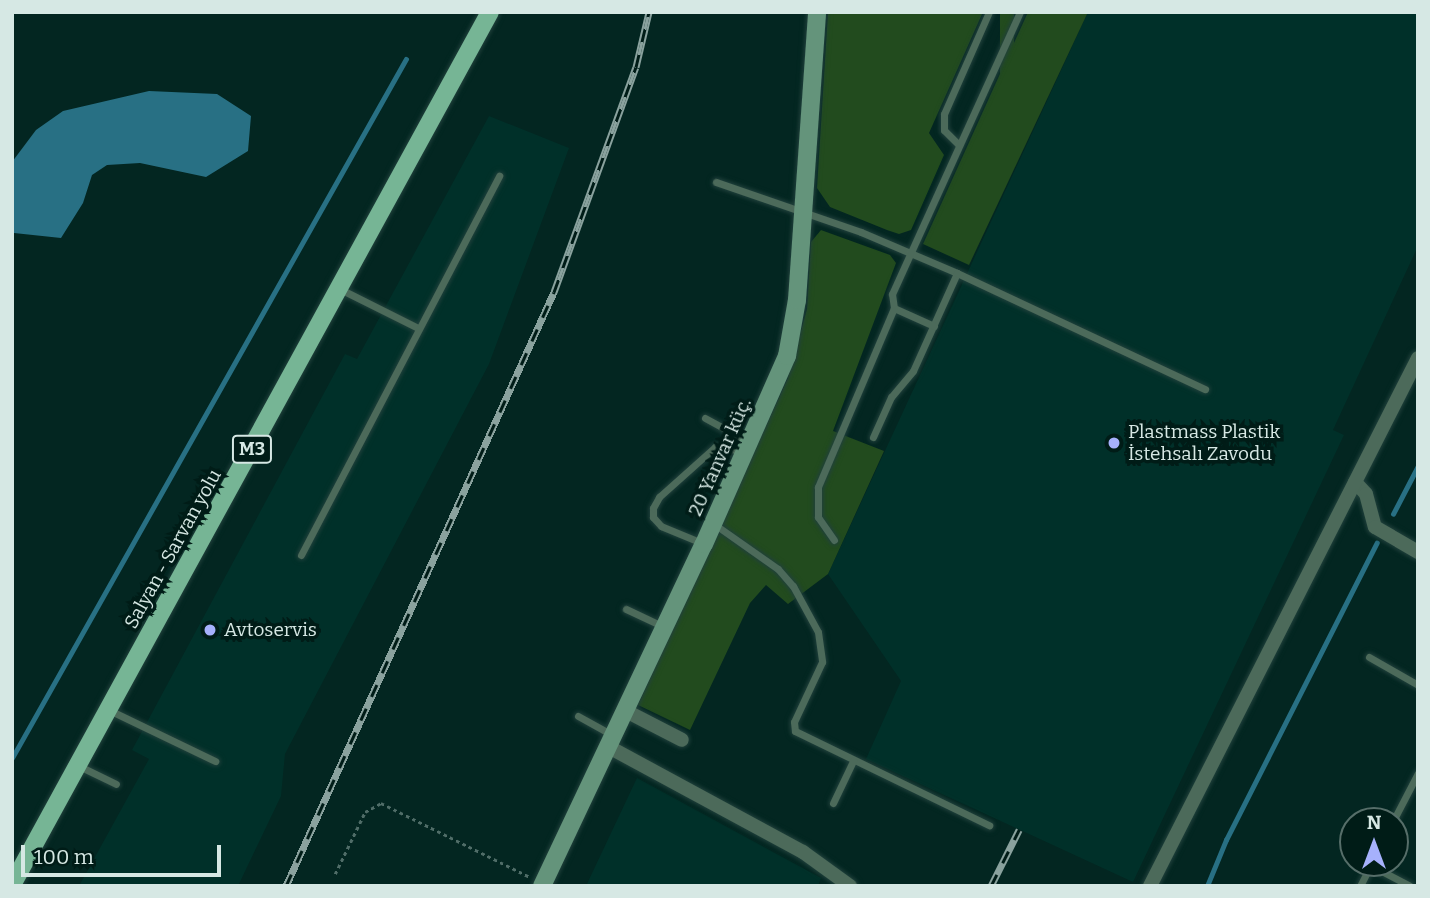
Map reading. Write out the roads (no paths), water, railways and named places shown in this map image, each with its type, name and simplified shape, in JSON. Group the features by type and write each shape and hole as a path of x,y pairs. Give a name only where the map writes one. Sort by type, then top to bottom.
{"main road":[{"name":"Salyan - Sarvan yolu","path":"12,885 490,12"}],"street":[{"name":"20 Yanvar küç.","path":"542,885 704,544 787,356 794,326 817,12"},
{"path":"1150,886 1418,358"},
{"path":"1355,482 1366,494 1375,527 1418,552"},
{"path":"624,710 682,740"},
{"path":"610,741 803,852 850,886"}],"lane":[{"path":"959,145 944,130 944,114 989,12"},
{"path":"834,540 818,517 818,487 894,308 892,294 1020,12"},
{"path":"301,555 499,176"},
{"path":"716,182 803,211 910,252 1205,389"},
{"path":"873,437 884,407 913,371 957,273"},
{"path":"339,288 418,328"},
{"path":"894,308 934,326"},
{"path":"705,418 748,447"},
{"path":"704,544 661,526 653,517 653,508 659,497 715,447 748,447"},
{"path":"713,524 778,569 793,586 822,648 822,662 794,722 795,731 989,825"},
{"path":"626,609 664,627"},
{"path":"1369,657 1418,685"},
{"path":"108,710 215,761"},
{"path":"578,716 610,741"},
{"path":"833,803 853,761"},
{"path":"78,765 116,784"},
{"path":"1400,807 1418,773"},
{"path":"1394,877 1410,886"}],"water":[{"path":"149,91 217,94 251,116 248,151 206,177 140,163 107,165 92,175 83,203 61,238 14,233 12,162 36,130 63,111"}],"waterway":[{"path":"12,758 406,59"},
{"path":"1393,514 1418,466"},
{"path":"1207,886 1226,840 1377,543"}],"railway":[{"path":"286,886 554,292 636,67 649,12"},
{"path":"991,886 1019,830"}],"place":[{"name":"Plastmass Plastik İstehsalı Zavodu","path":"1114,443"},
{"name":"Avtoservis","path":"210,630"}]}
